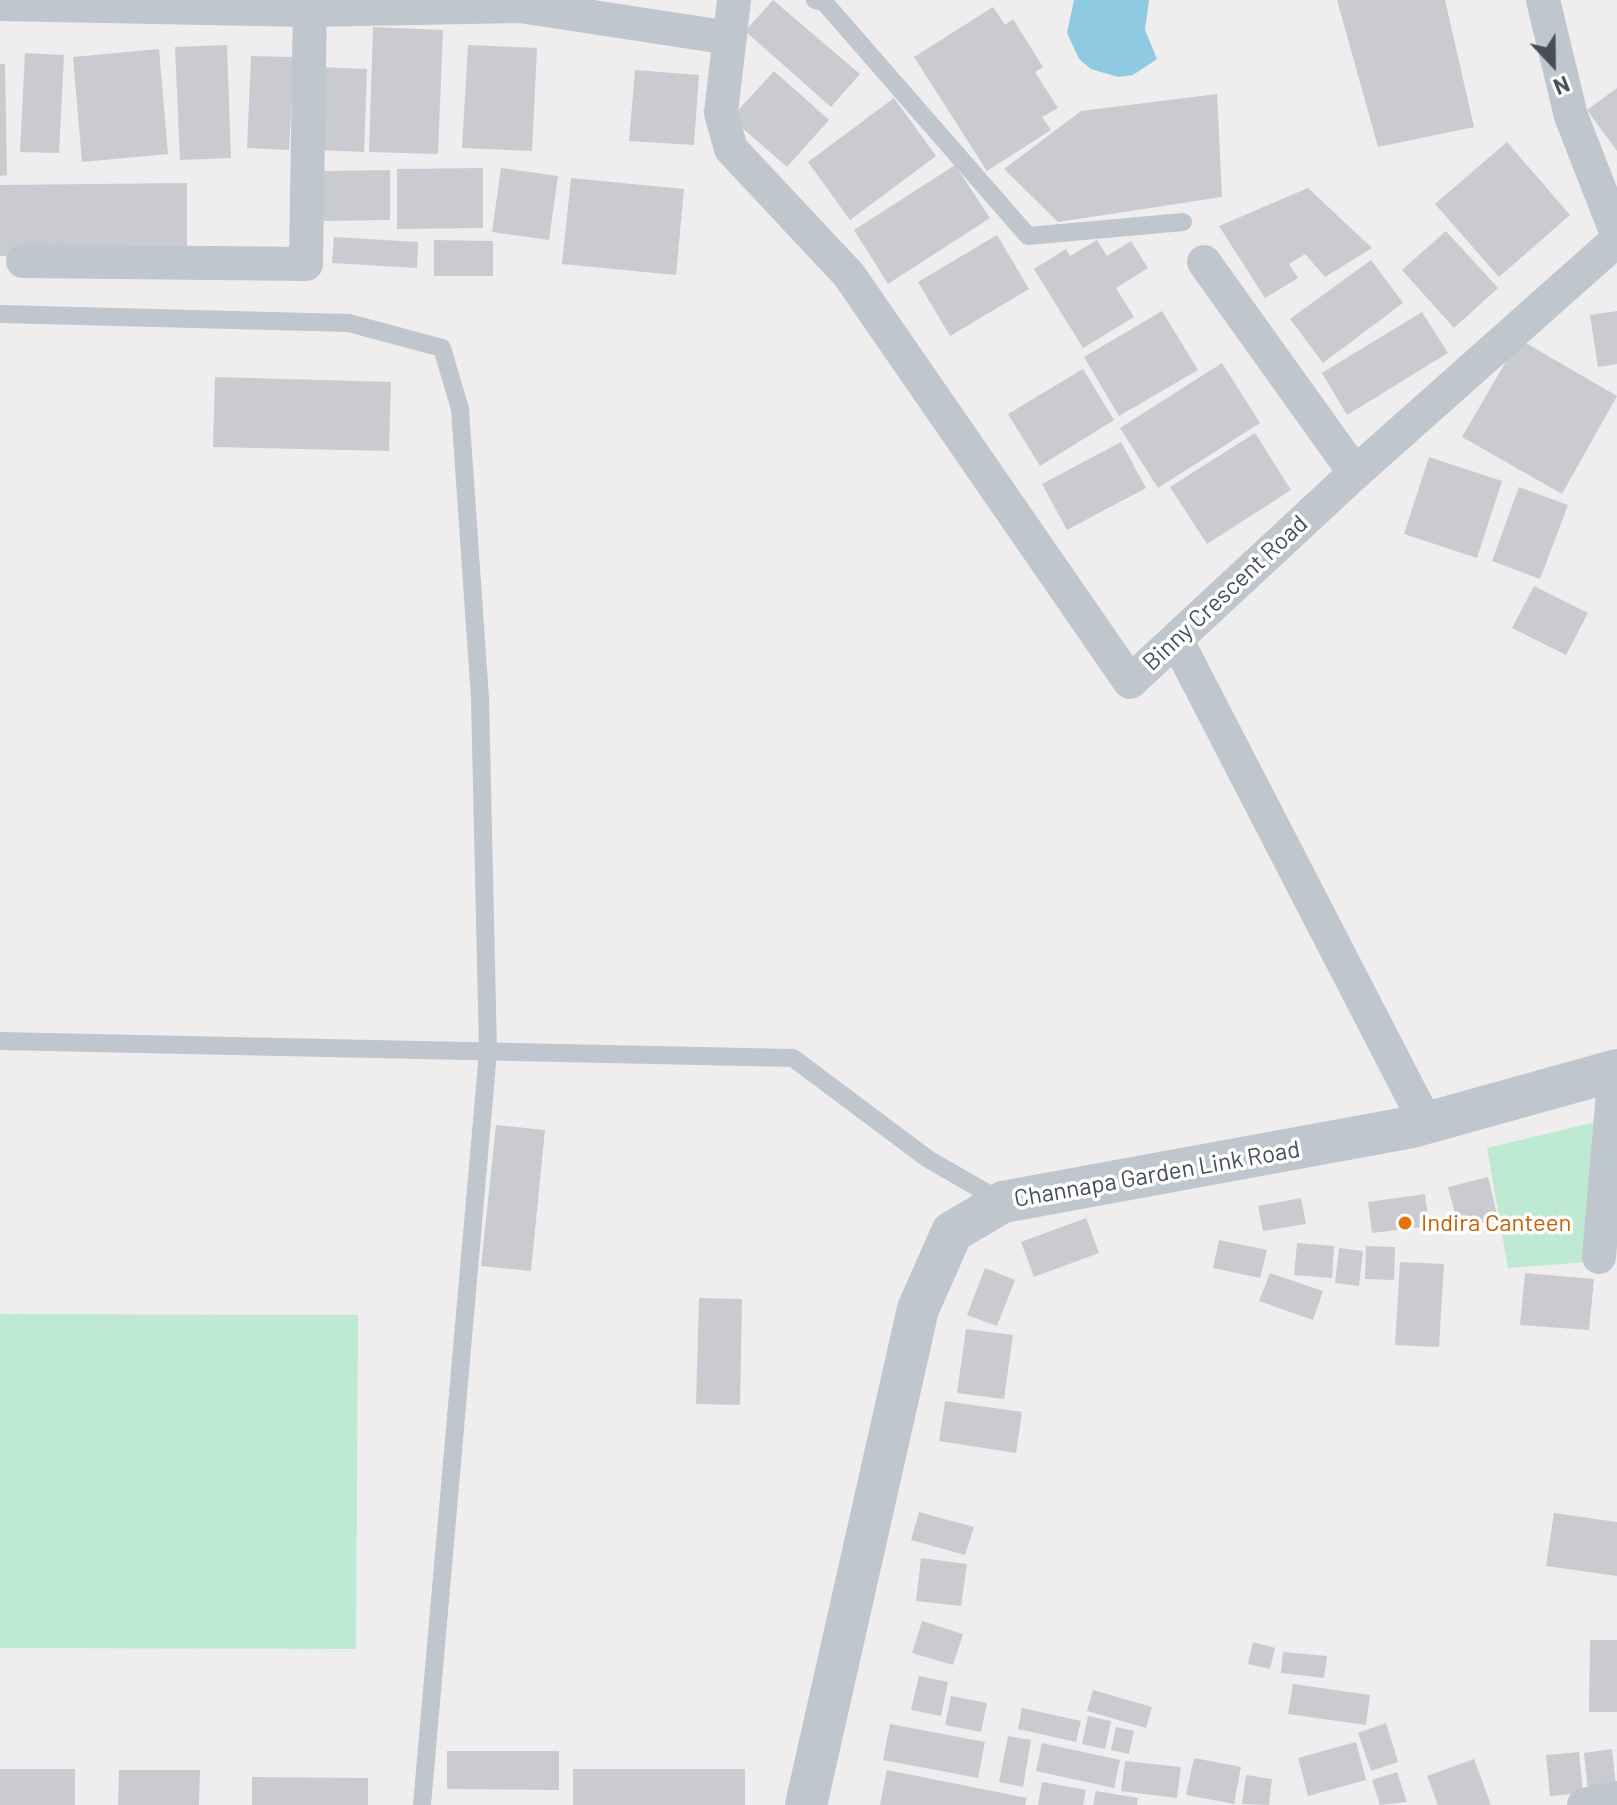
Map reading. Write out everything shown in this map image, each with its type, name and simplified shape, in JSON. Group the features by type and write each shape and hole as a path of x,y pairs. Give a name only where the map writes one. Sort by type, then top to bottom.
{"street":[{"path":"0,4 520,3 730,38 734,0"},
{"name":"Binny Crescent Road","path":"730,38 721,113 731,149 849,275 1130,682 1355,473 1617,237 1571,116 1543,0"},
{"path":"23,261 306,264 310,5"},
{"path":"1204,262 1355,473"},
{"path":"1176,639 1426,1123"},
{"path":"1599,1257 1616,1070"},
{"name":"Channapa Garden Link Road","path":"816,1800 918,1309 952,1232 1003,1202 1426,1123 1616,1070"},
{"path":"1584,1805 1617,1798"}],"lane":[{"path":"815,0 824,2 1028,236 1183,222"},
{"path":"0,314 349,323 442,348 460,409 480,698 488,1052 422,1805"},
{"path":"0,1041 793,1058 928,1159 1003,1202"}],"green space":[{"path":"1595,1122 1587,1262 1508,1268 1487,1148"},
{"path":"0,1314 358,1315 356,1649 0,1648"}],"water":[{"path":"1074,0 1149,0 1145,30 1157,59 1133,75 1118,77 1091,69 1079,59 1067,33"}],"building":[{"path":"773,0 860,74 831,107 745,31"},
{"path":"1337,0 1445,0 1474,127 1378,147"},
{"path":"993,7 1005,25 1013,19 1043,67 1035,72 1058,108 1042,117 1051,130 987,171 914,57"},
{"path":"373,27 443,30 438,154 369,152"},
{"path":"227,45 231,158 180,160 175,47"},
{"path":"468,45 537,48 532,151 462,148"},
{"path":"159,49 168,154 82,162 73,57"},
{"path":"25,53 64,55 59,153 20,152"},
{"path":"251,56 294,57 289,150 247,148"},
{"path":"0,64 5,64 7,175 0,176"},
{"path":"319,67 367,69 364,152 316,150"},
{"path":"635,70 699,75 694,145 629,141"},
{"path":"774,71 829,120 787,167 731,118"},
{"path":"1617,88 1617,151 1587,110"},
{"path":"1217,94 1222,197 1058,222 1004,169 1081,111"},
{"path":"894,98 936,156 850,220 808,162"},
{"path":"1507,142 1570,215 1499,277 1435,204"},
{"path":"955,165 990,218 888,284 854,230"},
{"path":"483,168 483,228 397,229 397,169"},
{"path":"501,168 558,176 549,240 492,232"},
{"path":"390,170 390,220 322,221 323,171"},
{"path":"571,178 684,189 676,275 562,264"},
{"path":"187,183 187,254 0,256 0,185"},
{"path":"1308,188 1372,248 1325,277 1305,254 1289,264 1298,278 1265,298 1219,226"},
{"path":"1446,231 1498,288 1454,328 1402,270"},
{"path":"997,235 1029,289 950,336 918,282"},
{"path":"334,237 418,242 417,268 332,263"},
{"path":"434,240 493,241 493,276 434,276"},
{"path":"1097,240 1107,256 1131,241 1148,268 1116,288 1134,317 1083,348 1034,269 1066,249 1070,256"},
{"path":"1371,260 1403,303 1323,363 1290,319"},
{"path":"1162,311 1198,370 1119,416 1084,357"},
{"path":"1617,311 1617,364 1598,367 1590,315"},
{"path":"1422,312 1448,353 1347,415 1322,373"},
{"path":"1519,339 1617,396 1562,494 1462,437"},
{"path":"1222,363 1260,423 1158,488 1120,428"},
{"path":"1083,369 1114,420 1040,466 1008,414"},
{"path":"215,377 391,382 389,451 213,447"},
{"path":"1255,433 1291,490 1207,544 1170,487"},
{"path":"1121,442 1146,488 1067,530 1042,484"},
{"path":"1429,457 1502,481 1477,558 1404,534"},
{"path":"1519,487 1568,505 1540,579 1492,561"},
{"path":"1534,586 1588,613 1566,655 1512,628"},
{"path":"496,1125 545,1130 531,1271 481,1266"},
{"path":"1488,1177 1498,1219 1459,1229 1448,1187"},
{"path":"1425,1194 1429,1226 1372,1233 1368,1202"},
{"path":"1301,1198 1306,1224 1263,1231 1258,1206"},
{"path":"1086,1218 1099,1253 1034,1277 1021,1242"},
{"path":"1219,1240 1267,1250 1260,1278 1213,1268"},
{"path":"1297,1243 1334,1246 1332,1278 1294,1275"},
{"path":"1366,1246 1395,1247 1394,1280 1365,1279"},
{"path":"1339,1248 1363,1251 1359,1286 1335,1283"},
{"path":"1400,1262 1444,1264 1439,1347 1395,1345"},
{"path":"985,1268 1015,1280 997,1326 967,1315"},
{"path":"1270,1273 1323,1291 1313,1320 1259,1301"},
{"path":"1525,1273 1594,1279 1589,1330 1520,1325"},
{"path":"699,1298 742,1299 740,1405 696,1404"},
{"path":"966,1329 1013,1335 1004,1399 957,1393"},
{"path":"945,1401 1022,1412 1016,1453 939,1441"},
{"path":"919,1512 974,1527 965,1555 911,1540"},
{"path":"1554,1513 1617,1522 1617,1576 1546,1566"},
{"path":"921,1558 967,1564 961,1606 916,1601"},
{"path":"922,1621 963,1634 953,1665 912,1653"},
{"path":"1590,1640 1617,1640 1617,1712 1589,1712"},
{"path":"1253,1642 1275,1648 1270,1669 1248,1664"},
{"path":"1283,1652 1327,1656 1324,1678 1281,1673"},
{"path":"919,1676 948,1682 941,1716 911,1710"},
{"path":"1293,1684 1370,1695 1366,1725 1288,1714"},
{"path":"1093,1690 1152,1707 1146,1728 1087,1711"},
{"path":"951,1696 987,1703 981,1732 945,1725"},
{"path":"1022,1708 1081,1721 1076,1742 1018,1729"},
{"path":"1088,1716 1111,1721 1105,1749 1082,1744"},
{"path":"1386,1723 1398,1762 1371,1771 1358,1733"},
{"path":"890,1724 985,1742 978,1778 883,1760"},
{"path":"1116,1727 1134,1731 1129,1754 1111,1750"},
{"path":"1008,1736 1031,1740 1023,1787 999,1782"},
{"path":"1356,1742 1366,1780 1308,1796 1298,1758"},
{"path":"1042,1743 1120,1760 1114,1788 1036,1771"},
{"path":"1612,1749 1616,1787 1588,1791 1584,1753"},
{"path":"447,1751 559,1751 559,1790 447,1789"},
{"path":"1579,1752 1583,1793 1550,1796 1546,1755"},
{"path":"1194,1758 1241,1767 1234,1804 1186,1795"},
{"path":"1474,1759 1491,1805 1438,1805 1427,1776"},
{"path":"1125,1761 1181,1767 1177,1798 1121,1791"},
{"path":"0,1769 75,1769 75,1805 0,1805"},
{"path":"573,1769 745,1769 745,1805 573,1805"},
{"path":"119,1770 200,1770 199,1805 118,1805"},
{"path":"887,1770 1027,1798 1025,1805 880,1805"},
{"path":"1397,1772 1407,1802 1380,1805 1372,1780"},
{"path":"1246,1775 1272,1779 1269,1805 1242,1804"},
{"path":"252,1777 368,1778 368,1805 252,1805"},
{"path":"1042,1782 1086,1790 1083,1805 1038,1805"},
{"path":"1096,1791 1138,1798 1137,1805 1093,1805"}],"place":[{"name":"Indira Canteen","path":"1405,1223"}]}
